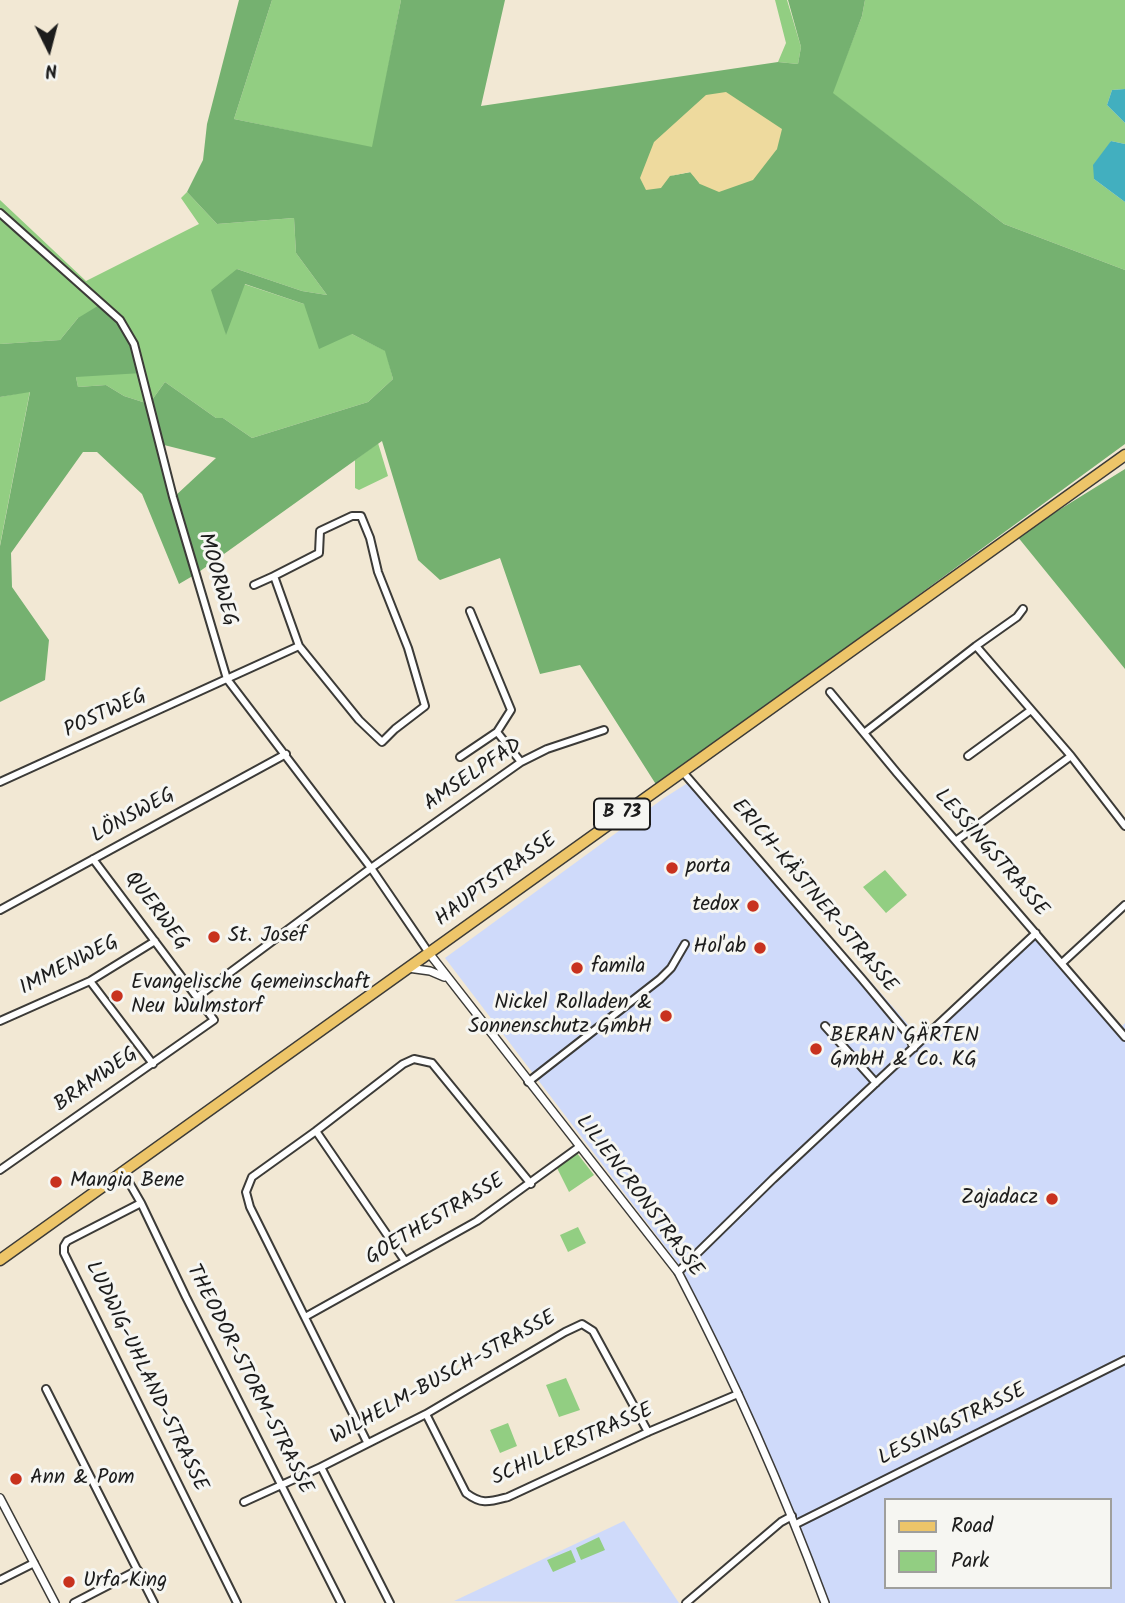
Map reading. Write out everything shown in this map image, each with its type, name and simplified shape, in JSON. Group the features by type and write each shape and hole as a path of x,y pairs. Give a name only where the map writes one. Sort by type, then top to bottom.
{"main road":[{"name":"HAUPTSTRASSE","path":"0,1260 1125,455"}],"street":[{"name":"MOORWEG","path":"0,213 120,320 134,344 173,497 227,679 371,867 429,953"},
{"path":"254,585 319,554 320,531 352,516 360,516 408,649 425,706 382,742"},
{"path":"274,576 299,646 359,720 389,750"},
{"path":"864,733 976,646 1017,618 1023,609"},
{"path":"460,757 498,732 511,710 470,611"},
{"name":"POSTWEG","path":"0,782 299,646"},
{"path":"976,646 1071,756 1125,826"},
{"name":"LESSINGSTRASSE","path":"830,692 1125,1037"},
{"path":"968,756 1031,710"},
{"name":"AMSELPFAD","path":"197,998 371,867 521,762 547,749 604,730"},
{"path":"498,732 521,762"},
{"name":"LÖNSWEG","path":"0,910 286,754"},
{"path":"957,840 1071,756"},
{"name":"ERICH-KÄSTNER-STRASSE","path":"682,771 895,1019 914,1048"},
{"name":"QUERWEG","path":"93,859 214,1020"},
{"path":"1062,963 1125,905"},
{"path":"678,1272 1036,933"},
{"name":"IMMENWEG","path":"0,1021 90,981 155,941"},
{"path":"528,1082 660,979 671,968 685,944"},
{"name":"LILIENCRONSTRASSE","path":"429,953 678,1272 738,1394 794,1520 825,1603"},
{"path":"408,968 430,971 447,979"},
{"path":"90,981 153,1064"},
{"name":"BRAMWEG","path":"1,1166 214,1020"},
{"path":"825,1026 876,1083"},
{"path":"367,1442 250,1207 246,1192 251,1177 316,1131 402,1064 414,1059 432,1063 531,1184"},
{"path":"316,1131 405,1261"},
{"name":"GOETHESTRASSE","path":"305,1317 477,1221 579,1147"},
{"name":"THEODOR-STORM-STRASSE","path":"123,1172 341,1603"},
{"name":"LUDWIG-UHLAND-STRASSE","path":"141,1203 67,1241 64,1253 237,1603"},
{"name":"WILHELM-BUSCH-STRASSE","path":"244,1502 426,1414 582,1324 593,1331 648,1432"},
{"name":"LESSINGSTRASSE","path":"686,1603 781,1522 794,1520 1125,1360"},
{"path":"46,1390 154,1603"},
{"name":"SCHILLERSTRASSE","path":"426,1414 466,1493 477,1501 489,1502 508,1497 648,1432 738,1394"},
{"path":"321,1467 390,1603"},
{"path":"0,1498 55,1603"},
{"path":"0,1580 34,1563"},
{"path":"74,1603 138,1570"}],"shaded area":[{"path":"694,779 919,1037 1036,931 1120,1028 1125,1023 1125,1603 829,1603 798,1520 683,1270 445,958"},
{"path":"624,1521 679,1603 454,1601"}],"green space":[{"path":"239,0 272,0 234,119 372,147 401,0 505,0 481,106 778,62 798,64 801,47 788,0 865,0 862,16 833,93 1004,224 1125,270 1125,444 657,786 580,665 540,674 500,558 440,580 418,560 382,441 179,584 142,494 97,452 83,452 11,553 12,587 49,640 45,680 0,702 0,546 30,392 0,397 0,344 60,340 78,318 101,304 118,319 128,334 142,373 76,377 78,387 106,385 124,396 149,404 165,382 216,418 223,418 252,438 368,402 393,379 385,351 352,334 319,349 304,304 245,284 226,335 211,290 237,269 302,291 327,295 296,253 294,218 217,224 187,192 203,160 207,124","holes":["777,149 700,184 691,172 670,176","160,444 216,458 174,497"]},
{"path":"272,0 401,0 373,148 234,119"},
{"path":"775,0 787,0 801,47 798,64 778,62 786,43"},
{"path":"865,0 1125,0 1125,89 1112,90 1107,105 1125,123 1125,144 1111,141 1094,179 1125,202 1125,270 1004,224 832,93 862,16"},
{"path":"187,192 217,224 294,218 296,253 327,295 302,291 237,269 225,334 244,284 304,304 352,334 386,351 393,379 368,402 252,438 223,418 216,418 165,382 149,404 124,396 106,385 78,387 78,318 60,340 0,344 0,200 86,281 199,224 181,198"},
{"path":"30,391 0,545 0,397"},
{"path":"378,443 388,476 359,490 355,488 355,460"},
{"path":"1125,469 1125,669 1017,536"},
{"path":"885,870 907,895 886,913 863,887"},
{"path":"577,1153 594,1175 569,1192 557,1168"},
{"path":"578,1227 586,1243 568,1252 560,1235"},
{"path":"566,1378 580,1410 559,1417 546,1385"},
{"path":"508,1423 517,1446 500,1453 490,1430"},
{"path":"599,1537 605,1550 581,1560 576,1548"},
{"path":"571,1550 576,1562 553,1572 547,1560"}],"sand":[{"path":"726,92 782,129 777,149 753,180 719,192 700,184 690,172 670,176 661,188 646,190 640,178 654,142 706,95"}],"water":[{"path":"1125,89 1125,123 1107,105 1112,90"},
{"path":"1111,141 1125,144 1125,202 1094,179 1093,165"}],"place":[{"name":"porta","path":"672,868"},
{"name":"tedox","path":"753,906"},
{"name":"St. Josef","path":"214,937"},
{"name":"Hol'ab","path":"760,948"},
{"name":"famila","path":"577,968"},
{"name":"Evangelische Gemeinschaft Neu Wulmstorf","path":"117,996"},
{"name":"Nickel Rolladen & Sonnenschutz GmbH","path":"666,1016"},
{"name":"BERAN GÄRTEN GmbH & Co. KG","path":"816,1049"},
{"name":"Mangia Bene","path":"56,1182"},
{"name":"Zajadacz","path":"1052,1199"},
{"name":"Ann & Pom","path":"16,1479"},
{"name":"Urfa King","path":"69,1582"}]}
